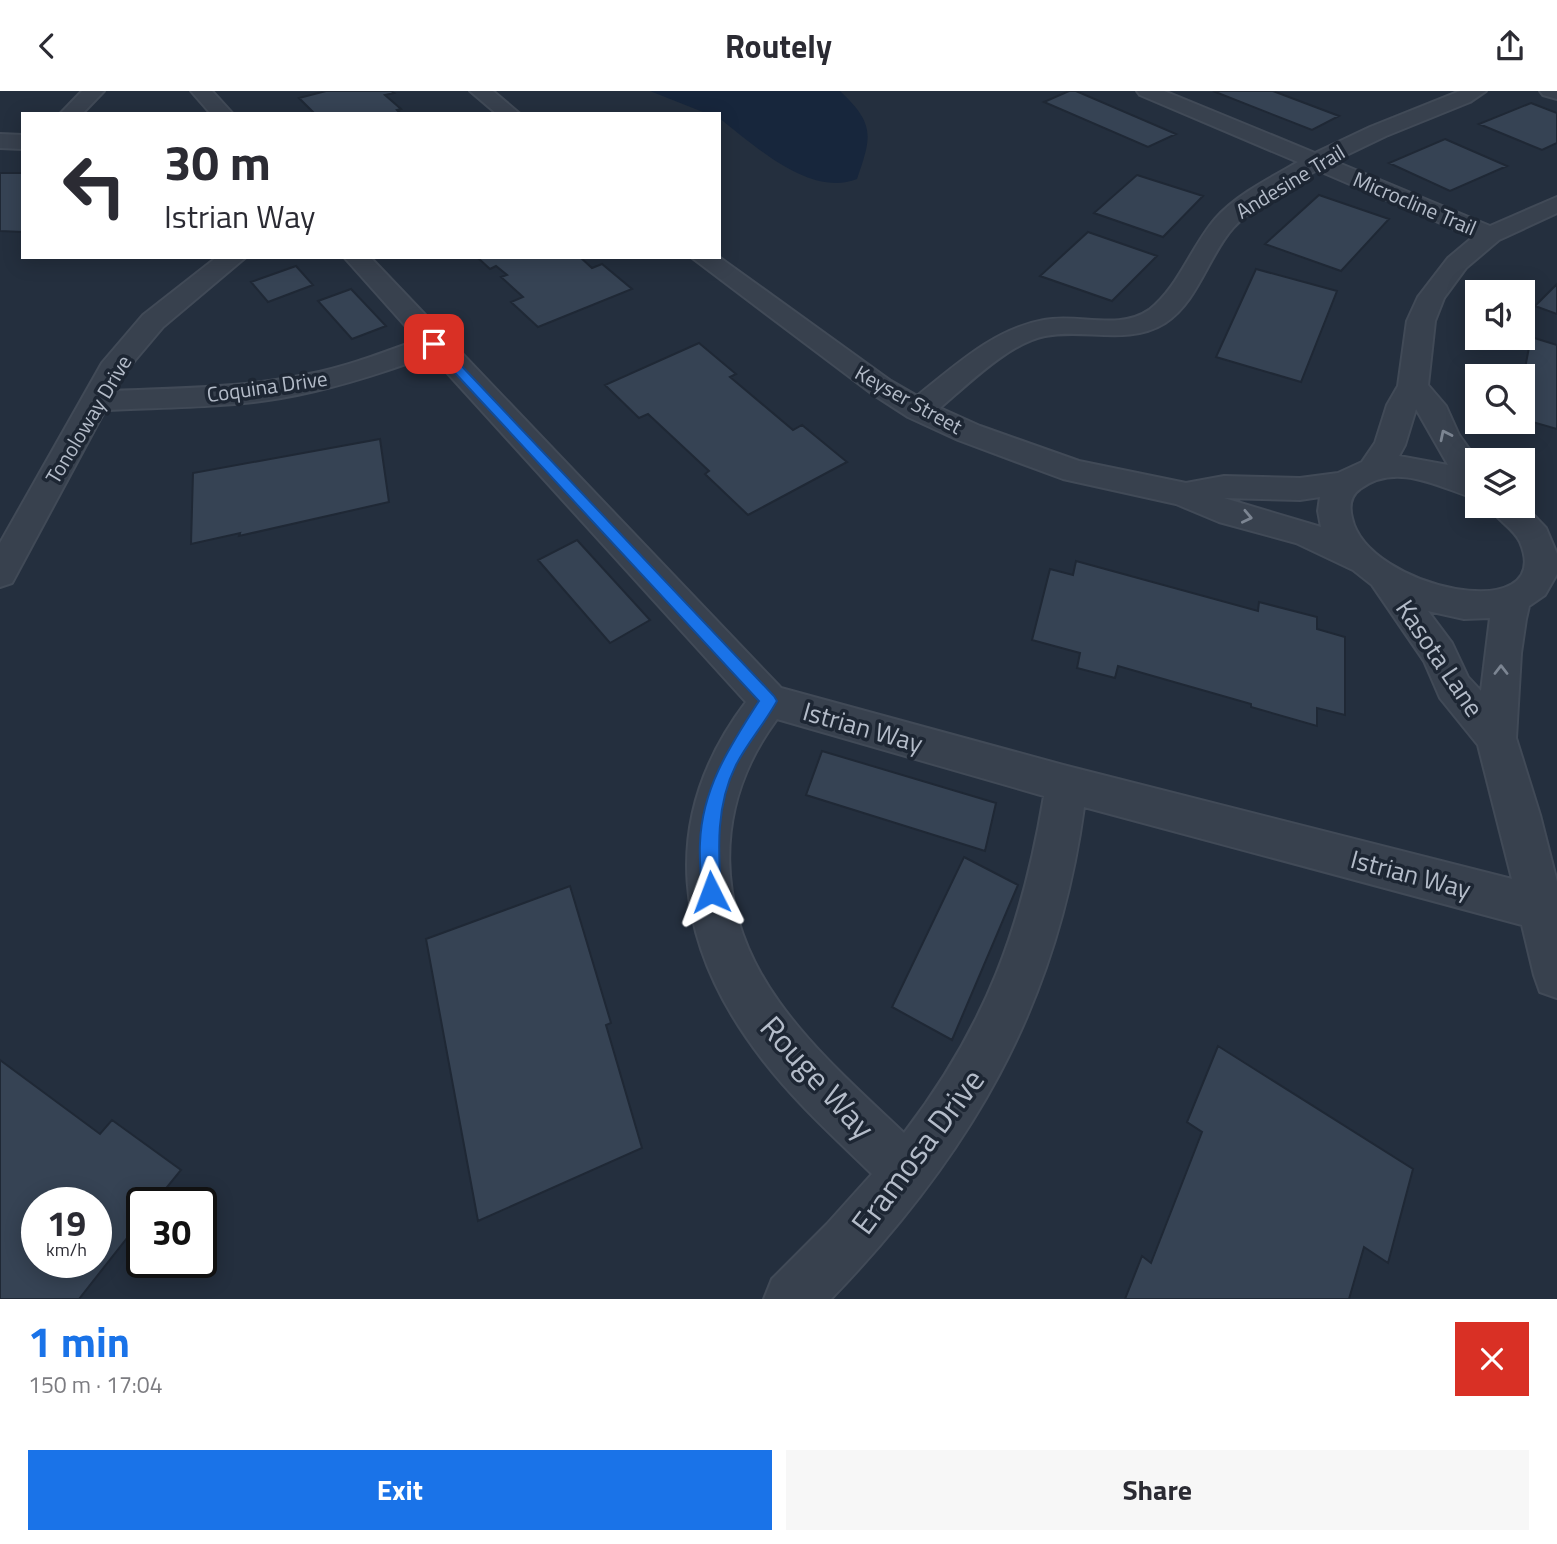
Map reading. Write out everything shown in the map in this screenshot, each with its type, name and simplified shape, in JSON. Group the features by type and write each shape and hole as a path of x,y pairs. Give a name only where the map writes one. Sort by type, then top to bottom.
{"street":[{"path":"72,112 94,91"},
{"path":"201,91 221,112"},
{"path":"480,91 507,112"},
{"name":"Microcline Trail","path":"1147,91 1490,235"},
{"name":"Andesine Trail","path":"919,410 1008,341 1045,327 1089,329 1146,322 1165,310 1203,251 1233,214 1269,190 1362,139 1476,91"},
{"path":"1550,91 1557,93"},
{"path":"0,141 21,142"},
{"path":"1373,469 1390,445 1402,405 1413,386 1420,321 1431,297 1457,263 1490,235 1557,204"},
{"name":"Tonoloway Drive","path":"0,574 112,369 153,321 231,259"},
{"name":"Istrian Way","path":"358,259 434,344 769,701 1067,784 1544,909"},
{"name":"Keyser Street","path":"706,259 843,361 919,410 969,433 1048,462 1130,485 1183,494 1231,514 1306,534 1373,568"},
{"name":"Coquina Drive","path":"94,401 233,394 305,384 377,365 434,344"},
{"path":"1413,386 1435,413 1445,437 1465,468"},
{"path":"1344,483 1373,469 1398,467 1425,470 1465,481"},
{"name":"Keyser Street","path":"1183,494 1224,488 1300,489 1344,483"},
{"name":"Kasota Lane","path":"1344,483 1335,499 1334,517 1343,539 1373,568 1439,653 1454,687 1496,738"},
{"path":"1513,601 1530,591 1541,576 1542,559 1537,541 1520,518"},
{"name":"Kasota Lane","path":"1373,568 1427,597 1464,605 1491,605 1513,601 1503,634 1501,697 1496,738 1544,909 1557,975"},
{"name":"Rouge Way","path":"769,701 729,761 715,800 708,843 711,892 722,944 745,992 778,1041 825,1094 907,1172"},
{"name":"Eramosa Drive","path":"792,1299 867,1222 948,1119 985,1060 1014,997 1037,936 1062,838 1067,784"}],"water":[{"path":"650,91 840,91 860,113 867,131 866,152 857,179 839,183 802,175 783,166 721,120 721,112 703,112"}],"building":[{"path":"326,91 391,91 394,93 385,95 401,109 397,110 399,112 313,112 299,98"},
{"path":"1069,91 1076,91 1176,134 1148,147 1044,102"},
{"path":"1213,91 1273,91 1339,116 1312,130"},
{"path":"1531,103 1557,113 1557,143 1542,150 1479,124"},
{"path":"1445,139 1507,166 1450,191 1389,163"},
{"path":"0,173 21,173 21,232 0,231"},
{"path":"1137,175 1203,196 1163,237 1094,213"},
{"path":"1319,195 1389,219 1341,271 1265,244"},
{"path":"1088,232 1157,256 1112,301 1040,276"},
{"path":"479,259 582,259 592,268 602,264 632,289 538,327 511,302 523,297 501,277 507,275 496,266 490,269"},
{"path":"296,266 313,285 268,302 251,282"},
{"path":"1256,269 1337,291 1301,382 1216,357"},
{"path":"1557,284 1557,314 1535,306"},
{"path":"351,289 386,326 352,339 318,301"},
{"path":"1535,338 1557,345 1557,429 1535,423 1535,364 1526,364 1529,350 1535,350"},
{"path":"699,343 736,374 730,377 793,430 802,425 847,462 748,515 705,474 709,471 648,414 639,418 605,385"},
{"path":"380,439 389,502 239,536 240,533 191,544 193,473"},
{"path":"577,540 650,620 610,643 538,560"},
{"path":"1076,561 1258,611 1259,602 1317,617 1317,629 1345,637 1345,715 1317,708 1317,726 1118,666 1115,678 1077,668 1080,653 1032,640 1050,569 1073,575"},
{"path":"822,751 996,803 985,851 806,795"},
{"path":"964,857 1018,885 952,1040 892,1007"},
{"path":"570,886 611,1023 606,1025 642,1148 478,1221 426,939"},
{"path":"1218,1046 1413,1169 1388,1263 1364,1247 1349,1299 1125,1299 1142,1256 1151,1263 1202,1132 1187,1122"},
{"path":"0,1060 100,1134 112,1120 181,1170 167,1187 126,1187 126,1239 112,1257 112,1187 21,1187 21,1278 96,1278 79,1299 0,1299"}],"route":[{"path":"434,344 769,701 729,761 715,800 708,843 711,892"}]}
